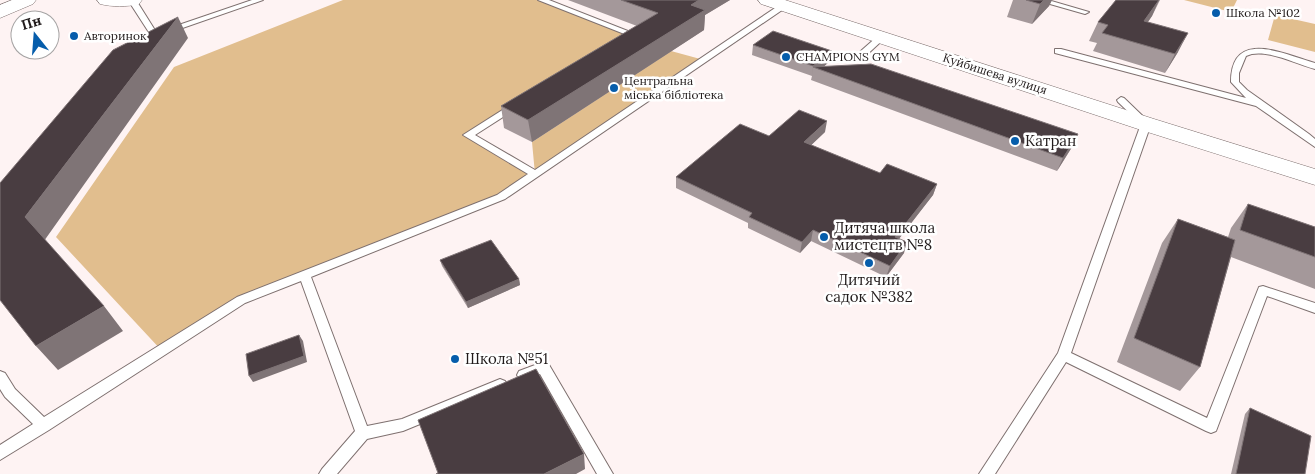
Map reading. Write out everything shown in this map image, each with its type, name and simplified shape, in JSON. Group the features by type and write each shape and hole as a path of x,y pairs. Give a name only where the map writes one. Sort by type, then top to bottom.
{"main road":[{"path":"12,7 34,0"},
{"path":"106,0 132,0"},
{"name":"Куйбишева вулиця","path":"817,0 1068,79"},
{"name":"Куйбишева вулиця","path":"776,3 882,37 1088,95 1120,100 1223,147"},
{"name":"Куйбишева вулиця","path":"1088,95 1146,124 1315,177"}],"lane":[{"path":"132,0 154,35"},
{"path":"137,44 154,35 259,0"},
{"path":"542,0 634,34 617,44"},
{"path":"1040,0 1085,12"},
{"path":"0,453 242,300 501,197 776,3"},
{"path":"857,59 882,37"},
{"path":"1058,51 1258,104"},
{"path":"1315,66 1260,51 1245,53 1238,67 1235,82 1244,95 1281,117 1315,144"},
{"path":"527,99 468,135 535,174"},
{"path":"988,474 1064,355 1146,124 1120,100"},
{"path":"304,274 363,433"},
{"path":"1064,355 1211,427 1263,290 1315,308"},
{"path":"327,474 363,433 404,425 543,367 605,474"},
{"path":"0,377 10,393 44,426"}],"shaded area":[{"path":"343,0 541,0 634,35 468,135 535,174 532,142 671,51 704,60 501,197 241,300 163,352 56,237 174,67"},
{"path":"1184,0 1237,0 1231,12"},
{"path":"1275,15 1315,24 1315,52 1268,40"}],"building":[{"path":"621,0 699,0 691,5 705,10 528,120 501,106 658,13"},
{"path":"1026,0 1044,0 1040,4"},
{"path":"1116,0 1159,0 1144,21 1188,33 1175,54 1102,33 1108,25 1098,22"},
{"path":"178,17 25,217 104,306 36,346 0,300 0,183 113,50"},
{"path":"773,31 832,51 813,66 753,45"},
{"path":"871,64 1078,134 1063,158 813,67"},
{"path":"799,110 827,121 804,142 880,173 887,164 937,184 895,237 907,242 890,266 813,230 802,242 749,217 752,213 676,177 740,124 769,136"},
{"path":"1248,204 1315,227 1315,257 1240,230"},
{"path":"1178,219 1235,240 1200,367 1134,338"},
{"path":"491,240 519,279 466,302 440,260"},
{"path":"299,335 304,356 249,376 246,354"},
{"path":"536,369 584,454 544,474 436,474 438,473 418,420"},
{"path":"1250,408 1311,436 1305,474 1236,474"}],"place":[{"name":"Школа №102","path":"1216,13"},
{"name":"Авторинок","path":"74,36"},
{"name":"CHAMPIONS GYM","path":"786,57"},
{"name":"Центральна міська бібліотека","path":"614,88"},
{"name":"Катран","path":"1015,141"},
{"name":"Дитяча школа мистецтв №8","path":"824,237"},
{"name":"Дитячий садок №382","path":"869,263"},
{"name":"Школа №51","path":"455,359"}]}
